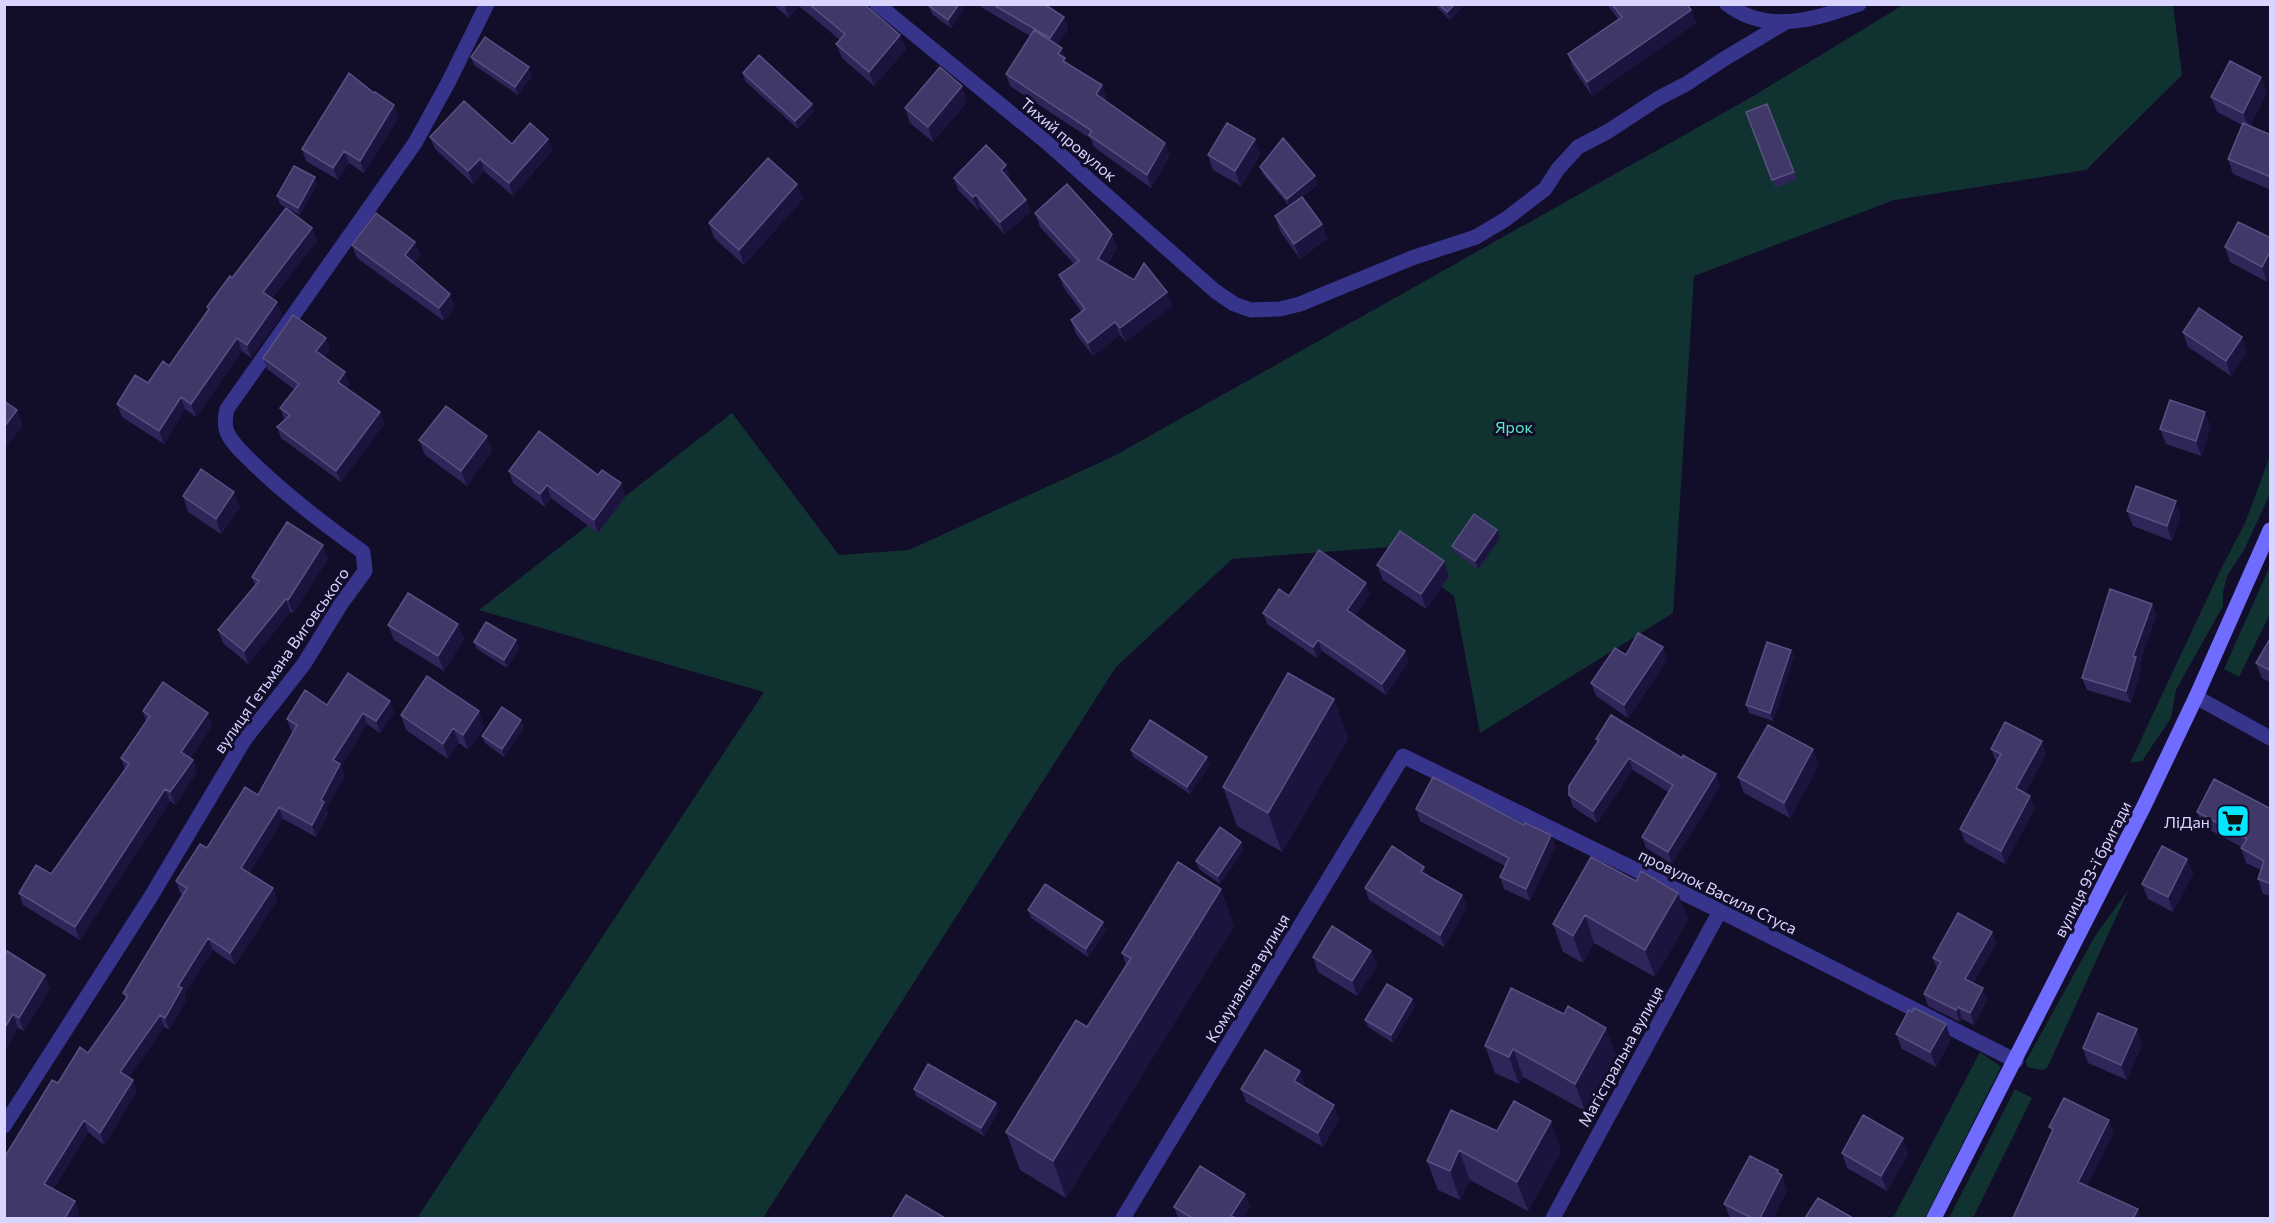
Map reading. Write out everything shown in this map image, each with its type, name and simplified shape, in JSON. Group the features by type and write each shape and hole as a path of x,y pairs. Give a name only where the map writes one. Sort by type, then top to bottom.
{"main road":[{"name":"вулиця 93-ї бригади","path":"1934,1218 2108,881 2196,697 2271,530"}],"street":[{"name":"вулиця Гетьмана Виговського","path":"4,1126 150,898 245,739 304,664 341,604 365,571 363,552 276,485 237,446 227,433 224,422 227,409 415,143 487,4"},
{"name":"Тихий провулок","path":"877,4 1045,141 1215,291 1234,304 1251,310 1280,309 1300,304 1412,258 1476,237 1506,219 1545,189 1558,169 1578,147 1607,132 1786,22"},
{"path":"1727,4 1762,21 1786,22 1818,19 1859,4"},
{"path":"2196,697 2271,738"},
{"name":"провулок Василя Стуса","path":"1402,756 1720,911 2016,1060"},
{"name":"Комунальна вулиця","path":"1123,1218 1402,756"},
{"name":"Магістральна вулиця","path":"1554,1218 1720,911"}],"green space":[{"name":"Ярок","path":"1903,5 2173,5 2182,75 2086,170 1894,200 1694,276 1673,613 1480,733 1454,596 1390,547 1232,559 1116,667 763,1218 417,1218 764,692 479,610 732,413 839,555 909,550 1114,456 1750,98"},
{"path":"2270,456 2270,494 2244,550 2227,576 2223,592 2223,606 2176,690 2171,718 2142,761 2130,763 2220,571 2245,523"},
{"path":"2270,566 2270,614 2239,677 2224,669"},
{"path":"2129,889 2047,1068 2042,1070 2027,1067 2026,1061 2095,936"},
{"path":"1980,1052 2001,1067 1925,1218 1893,1218"},
{"path":"2015,1089 2032,1098 1973,1218 1949,1218"}],"building":[{"path":"809,4 864,4 900,35 869,72 836,44 845,34"},
{"path":"930,4 959,4 948,20 929,6"},
{"path":"992,4 1044,4 1064,17 1050,38"},
{"path":"1439,4 1455,4 1447,12"},
{"path":"1612,4 1687,4 1691,10 1587,82 1568,54 1622,17"},
{"path":"1034,30 1062,48 1058,54 1065,58 1063,61 1102,85 1096,94 1165,143 1147,175 1089,135 1092,131 1006,74"},
{"path":"485,37 529,67 515,87 471,57"},
{"path":"759,55 812,104 795,121 743,73"},
{"path":"2230,61 2261,77 2243,113 2211,97"},
{"path":"940,67 962,86 928,127 905,108"},
{"path":"349,73 374,93 394,105 360,161 344,151 333,168 302,149"},
{"path":"464,101 512,144 530,123 548,139 509,183 480,159 468,171 430,137"},
{"path":"1767,104 1794,172 1772,180 1746,112"},
{"path":"1227,123 1255,139 1235,171 1208,155"},
{"path":"2243,123 2271,135 2271,177 2228,159"},
{"path":"1283,138 1315,176 1287,199 1260,167"},
{"path":"986,145 1006,165 1001,170 1026,200 1000,222 976,195 973,197 954,178"},
{"path":"768,158 797,184 739,250 709,223"},
{"path":"294,166 315,177 298,208 277,196"},
{"path":"1067,184 1112,234 1098,259 1134,280 1144,263 1167,292 1120,328 1115,322 1088,343 1071,320 1085,309 1059,275 1079,261 1035,213"},
{"path":"1302,197 1322,224 1294,244 1275,216"},
{"path":"286,208 312,228 263,292 277,302 247,345 237,338 191,404 181,397 159,431 117,404 135,375 148,383 163,361 169,366 209,309 207,307"},
{"path":"376,213 415,242 405,255 450,294 439,308 352,245"},
{"path":"2238,222 2271,238 2271,250 2262,267 2225,247"},
{"path":"2199,308 2242,337 2226,361 2183,332"},
{"path":"293,315 326,338 316,351 345,372 338,382 380,412 336,471 277,427 290,415 280,408 299,384 263,358"},
{"path":"2170,400 2205,412 2196,441 2160,429"},
{"path":"4,401 17,410 4,427"},
{"path":"446,406 487,436 461,471 419,440"},
{"path":"539,431 598,475 602,470 621,483 594,520 547,485 540,494 509,471"},
{"path":"201,469 234,492 216,519 183,496"},
{"path":"2136,486 2176,501 2167,526 2127,511"},
{"path":"1474,514 1497,530 1475,561 1452,546"},
{"path":"287,522 323,545 288,600 286,599 244,651 218,630 259,581 252,577"},
{"path":"1400,531 1444,561 1421,594 1377,565"},
{"path":"1319,550 1366,583 1347,610 1405,651 1382,684 1318,640 1313,647 1263,613 1279,589 1289,596"},
{"path":"2110,589 2152,604 2133,656 2136,657 2126,691 2082,678"},
{"path":"408,593 458,624 438,656 388,625"},
{"path":"486,622 516,640 504,660 474,642"},
{"path":"1638,633 1663,647 1624,705 1591,683 1615,648 1626,655"},
{"path":"2271,637 2271,671 2256,663"},
{"path":"1767,642 1791,650 1770,713 1746,705"},
{"path":"348,673 390,701 376,721 363,713 333,760 340,764 321,800 324,802 312,825 279,807 241,868 273,888 230,953 208,938 178,986 182,988 165,1018 160,1015 120,1072 133,1080 100,1133 84,1120 44,1184 75,1201 65,1218 4,1218 4,1158 52,1080 58,1083 80,1047 88,1053 128,996 123,993 187,888 176,881 200,844 207,848 245,787 258,795 297,725 287,719 305,690 327,705"},
{"path":"1288,673 1334,699 1268,813 1223,787"},
{"path":"427,676 479,711 463,735 453,728 443,744 401,715"},
{"path":"163,682 208,713 181,752 193,760 170,792 165,789 75,927 19,893 36,865 51,874 129,764 121,758 150,716 143,711"},
{"path":"502,707 521,720 502,749 482,736"},
{"path":"1611,715 1682,758 1683,755 1716,774 1668,852 1642,837 1673,785 1629,758 1593,811 1569,795 1569,786 1599,740 1596,739"},
{"path":"1150,720 1207,757 1187,787 1131,750"},
{"path":"2005,722 2042,741 2016,788 2030,796 2001,851 1960,829 2001,754 1991,749"},
{"path":"1768,725 1813,749 1784,803 1738,777"},
{"path":"1433,777 1524,825 1525,823 1551,835 1526,889 1500,877 1509,858 1416,809"},
{"path":"2214,779 2271,809 2271,884 2258,879 2264,861 2241,848 2247,839 2197,812"},
{"path":"1220,827 1241,842 1218,876 1196,861"},
{"path":"1392,846 1424,867 1421,872 1462,895 1440,935 1365,888"},
{"path":"2162,846 2187,859 2168,897 2142,884"},
{"path":"1591,857 1636,881 1641,871 1678,893 1645,950 1585,915 1573,936 1553,924"},
{"path":"1178,862 1221,889 1053,1161 1006,1132 1076,1020 1087,1027 1131,958 1122,953"},
{"path":"1045,884 1103,922 1086,949 1028,910"},
{"path":"1958,913 1992,932 1965,979 1983,988 1970,1013 1958,1007 1956,1010 1924,994 1941,962 1933,958"},
{"path":"1332,926 1371,951 1352,981 1313,957"},
{"path":"7,951 45,975 19,1018 13,1014 4,1029 4,955"},
{"path":"1387,984 1412,999 1391,1035 1365,1020"},
{"path":"1511,988 1564,1014 1568,1006 1606,1028 1575,1084 1513,1049 1509,1057 1485,1046"},
{"path":"1914,1008 1946,1024 1930,1052 1896,1034 1909,1010 1912,1012"},
{"path":"2098,1013 2137,1029 2121,1065 2083,1048"},
{"path":"1265,1050 1300,1071 1294,1081 1334,1105 1318,1133 1241,1089"},
{"path":"928,1064 996,1103 981,1128 914,1089"},
{"path":"2064,1098 2109,1120 2078,1182 2138,1209 2133,1218 2013,1218 2053,1129 2049,1127"},
{"path":"1514,1101 1551,1121 1517,1182 1459,1150 1450,1171 1427,1161 1451,1110 1497,1131"},
{"path":"1863,1115 1903,1138 1881,1176 1842,1153"},
{"path":"1750,1156 1778,1170 1777,1172 1782,1175 1760,1218 1752,1218 1724,1204"},
{"path":"1200,1166 1245,1194 1231,1216 1236,1218 1192,1218 1174,1207"},
{"path":"906,1195 945,1218 892,1218"},
{"path":"1818,1198 1853,1218 1805,1218"}],"place":[{"name":"ЛіДан","path":"2233,821"}]}
